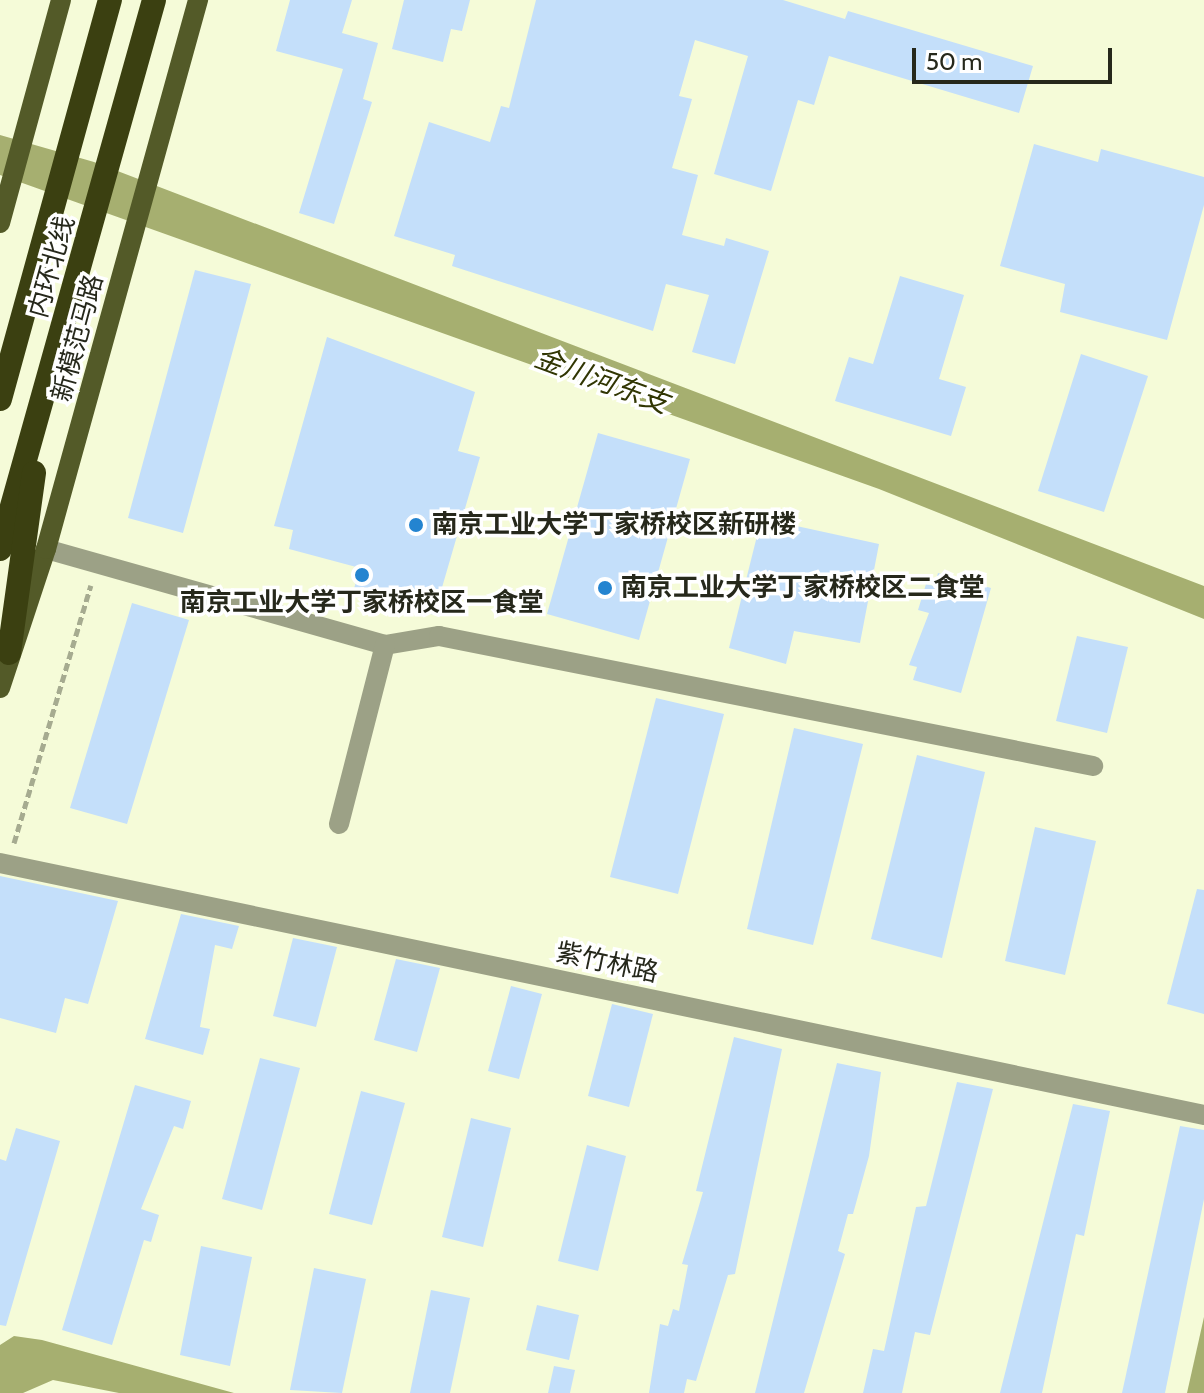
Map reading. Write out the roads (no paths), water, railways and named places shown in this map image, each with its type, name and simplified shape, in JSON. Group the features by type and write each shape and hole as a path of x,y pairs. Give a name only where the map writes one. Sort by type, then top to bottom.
{"highway":[{"name":"内环北线","path":"0,399 110,0"},
{"name":"内环北线","path":"0,549 119,135 154,0"},
{"path":"0,365 32,287"},
{"path":"9,653 46,388"}],"main road":[{"path":"0,223 61,0"},
{"name":"新模范马路","path":"0,688 9,653 46,549 198,0"}],"street":[{"path":"46,549 385,645 439,636 1093,766"},
{"path":"339,824 385,645"},
{"name":"紫竹林路","path":"0,863 1204,1115"}],"water":[{"name":"金川河东支","path":"0,135 94,162 1204,586 1204,619 879,489 0,175"},
{"path":"1204,1317 1204,1393 1187,1393"},
{"path":"14,1336 42,1340 234,1393 119,1393 53,1380 23,1393 0,1393 0,1345"}],"place":[{"name":"南京工业大学丁家桥校区新研楼","path":"416,525"},
{"name":"南京工业大学丁家桥校区一食堂","path":"362,575"},
{"name":"南京工业大学丁家桥校区二食堂","path":"605,588"}]}
